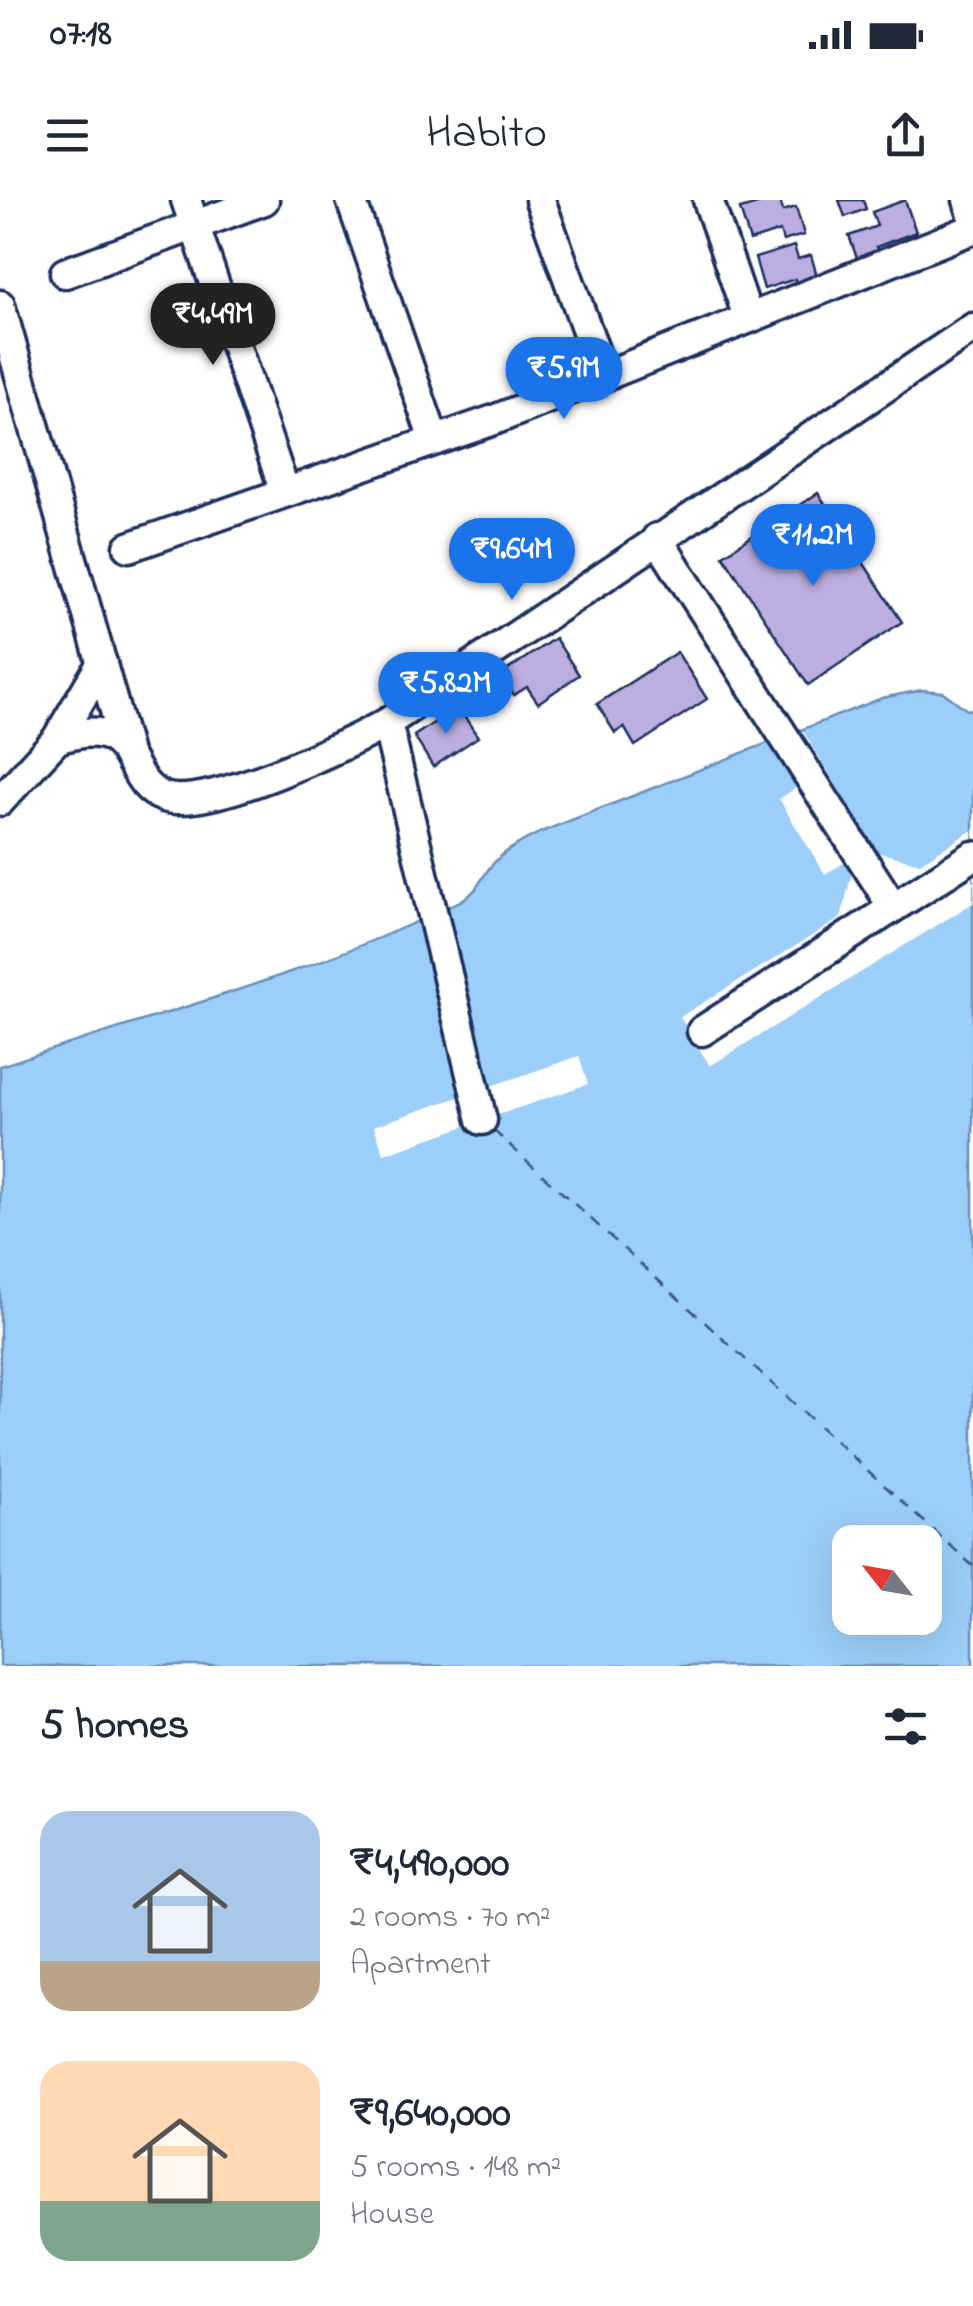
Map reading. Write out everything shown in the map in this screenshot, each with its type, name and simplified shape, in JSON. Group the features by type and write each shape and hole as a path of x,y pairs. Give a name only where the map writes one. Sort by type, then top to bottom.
{"street":[{"path":"64,273 191,212 264,200"},
{"path":"351,200 434,440"},
{"path":"540,200 603,375"},
{"path":"708,200 748,317"},
{"path":"968,200 973,215"},
{"path":"191,212 285,492"},
{"path":"129,548 434,440 973,228"},
{"path":"0,304 126,749 152,790 172,799 205,794 319,760 387,723 973,328"},
{"path":"657,538 893,907"},
{"path":"0,800 56,738 102,663"},
{"path":"387,723 482,1120"},
{"path":"56,738 94,732 126,749"},
{"path":"702,1030 973,856"}],"water":[{"path":"922,690 943,692 967,710 973,709 973,1666 0,1666 0,1066 293,971 407,926 467,897 502,855 541,832 882,698"}],"pier":[{"path":"803,731 877,852 920,863 973,830 973,903 710,1066 680,1017 841,918 852,872 846,862 825,874 779,799 799,786 773,743"},
{"path":"579,1056 588,1084 384,1154 374,1126"}],"building":[{"path":"780,200 783,211 796,207 804,235 783,241 780,231 750,241 740,209"},
{"path":"839,200 863,200 866,209 845,217"},
{"path":"905,200 916,232 876,247 880,256 859,264 849,236 877,226 872,212"},
{"path":"794,246 798,259 811,255 819,283 798,290 795,279 764,289 755,258"},
{"path":"818,493 902,622 808,685 723,555"},
{"path":"555,638 579,675 538,703 527,687 514,695 500,675"},
{"path":"677,652 707,699 635,746 624,727 615,733 597,704"},
{"path":"458,707 478,737 433,767 414,736"}],"ferry route":[{"path":"493,1130 973,1566"}]}
